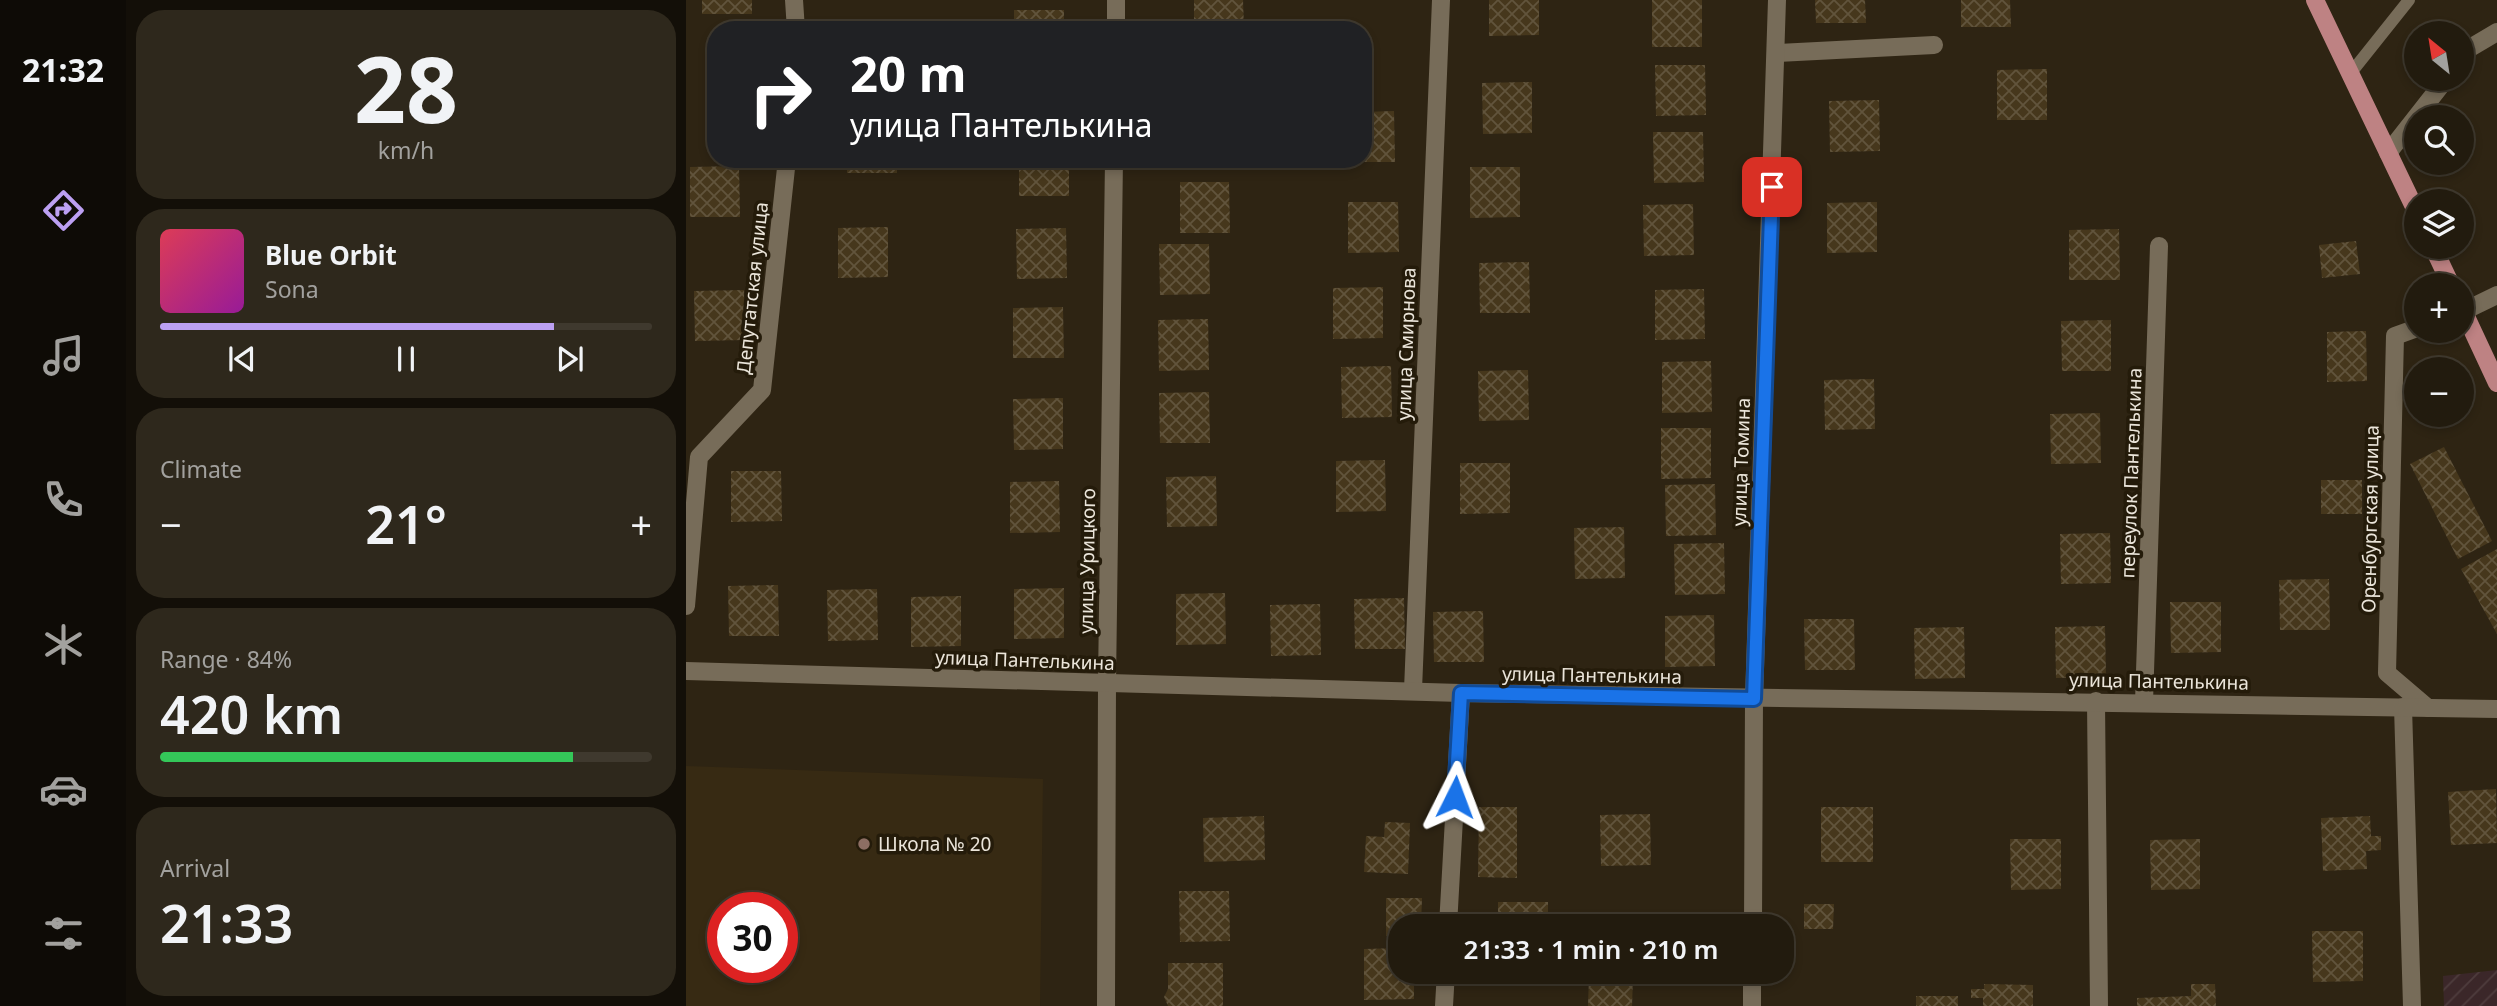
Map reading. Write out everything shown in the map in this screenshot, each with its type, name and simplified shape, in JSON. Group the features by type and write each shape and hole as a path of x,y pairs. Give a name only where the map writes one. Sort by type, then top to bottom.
{"main road":[{"path":"2315,0 2405,189"},
{"path":"2474,334 2497,383"}],"street":[{"path":"794,0 795,21"},
{"path":"1116,0 1116,21"},
{"name":"улица Смирнова","path":"1413,690 1441,0"},
{"name":"улица Томина","path":"1753,914 1754,699 1777,0"},
{"path":"2474,46 2497,32"},
{"path":"1777,53 1934,45"},
{"path":"2388,153 2437,91"},
{"name":"Депутатская улица","path":"686,606 699,457 762,390 786,168"},
{"name":"улица Урицкого","path":"1106,1006 1114,168"},
{"name":"переулок Пантелькина","path":"2144,702 2159,246"},
{"path":"2474,306 2497,295"},
{"name":"Оренбургская улица","path":"2404,333 2395,336 2387,673 2428,708"},
{"name":"улица Пантелькина","path":"686,671 1461,693 2497,709"},
{"path":"1449,914 1461,693"},
{"path":"2096,701 2099,1006"},
{"path":"2403,706 2412,1006"},
{"path":"1444,1006 1445,984"},
{"path":"1752,984 1752,1006"}],"lane":[{"path":"2350,74 2409,0"}],"shaded area":[{"name":"Школа № 20","path":"686,766 1043,779 1040,1006 686,1006"},
{"path":"2497,970 2497,1006 2444,1006 2443,976"}],"building":[{"path":"702,0 752,0 752,14 702,14"},
{"path":"1194,0 1243,0 1244,21 1194,21"},
{"path":"1489,0 1539,0 1539,35 1489,36"},
{"path":"1652,0 1702,0 1702,47 1652,47"},
{"path":"1815,0 1865,0 1866,23 1816,23"},
{"path":"1961,0 2010,0 2011,27 1961,27"},
{"path":"1014,10 1064,10 1064,21 1014,21"},
{"path":"705,57 707,57 707,108"},
{"path":"1655,65 1705,65 1706,115 1656,116"},
{"path":"2047,69 2047,120 1997,120 1997,70"},
{"path":"1532,82 1532,133 1483,134 1482,83"},
{"path":"1879,100 1880,151 1830,152 1829,101"},
{"path":"1394,111 1395,162 1372,162 1372,112"},
{"path":"1653,132 1703,132 1704,182 1654,183"},
{"path":"690,167 739,168 740,217 690,217"},
{"path":"1470,167 1520,167 1520,217 1470,218"},
{"path":"847,168 897,168 897,173 847,173"},
{"path":"1019,168 1069,168 1069,196 1019,196"},
{"path":"1180,182 1229,182 1230,233 1180,233"},
{"path":"1348,202 1398,202 1399,252 1348,253"},
{"path":"1877,202 1877,252 1827,253 1827,203"},
{"path":"1693,204 1694,255 1644,256 1643,205"},
{"path":"888,227 888,277 838,278 838,228"},
{"path":"1066,228 1067,278 1017,279 1016,229"},
{"path":"2119,229 2120,280 2069,280 2069,230"},
{"path":"2356,241 2360,274 2322,278 2319,245"},
{"path":"1159,244 1209,244 1210,294 1160,295"},
{"path":"1529,262 1530,313 1480,313 1479,263"},
{"path":"1383,287 1383,338 1333,339 1333,288"},
{"path":"1704,289 1705,339 1655,340 1655,290"},
{"path":"744,290 745,340 695,341 694,291"},
{"path":"1063,307 1064,358 1013,358 1013,308"},
{"path":"1208,319 1209,370 1159,371 1158,320"},
{"path":"2111,320 2111,371 2062,371 2061,321"},
{"path":"2366,331 2367,381 2327,382 2327,332"},
{"path":"1711,361 1712,412 1662,413 1662,362"},
{"path":"1391,366 1392,417 1342,418 1341,367"},
{"path":"1528,370 1529,420 1479,421 1478,371"},
{"path":"1874,379 1875,429 1825,430 1824,380"},
{"path":"1209,392 1210,443 1160,443 1159,393"},
{"path":"1063,398 1063,449 1014,450 1013,399"},
{"path":"2100,413 2101,463 2051,464 2050,414"},
{"path":"1661,428 1711,428 1711,478 1661,479"},
{"path":"2444,447 2492,541 2458,559 2410,464"},
{"path":"1385,460 1386,511 1336,512 1336,461"},
{"path":"1460,463 1510,463 1510,513 1460,514"},
{"path":"731,471 781,471 782,521 731,522"},
{"path":"1216,476 1217,526 1167,527 1166,477"},
{"path":"2321,480 2362,480 2362,514 2321,514"},
{"path":"1059,481 1060,532 1010,533 1010,482"},
{"path":"1715,484 1716,535 1666,536 1665,485"},
{"path":"1624,527 1625,578 1575,579 1574,528"},
{"path":"2110,533 2111,583 2061,584 2060,534"},
{"path":"1724,543 1725,594 1675,595 1674,544"},
{"path":"2497,549 2497,634 2461,569"},
{"path":"2329,579 2330,630 2280,630 2279,580"},
{"path":"778,585 779,636 729,636 728,586"},
{"path":"1064,588 1064,638 1014,639 1014,589"},
{"path":"877,589 878,640 828,641 827,590"},
{"path":"1225,593 1226,644 1176,645 1176,594"},
{"path":"961,596 961,646 911,647 911,597"},
{"path":"1404,598 1405,649 1355,649 1354,599"},
{"path":"2170,602 2221,602 2221,652 2171,653"},
{"path":"1320,604 1321,655 1271,656 1270,605"},
{"path":"1483,611 1484,662 1434,662 1433,612"},
{"path":"1714,615 1715,666 1665,667 1665,616"},
{"path":"1804,619 1854,619 1855,670 1805,670"},
{"path":"2105,626 2106,677 2056,678 2055,627"},
{"path":"1964,627 1965,678 1915,679 1914,628"},
{"path":"2496,789 2497,843 2451,845 2448,792"},
{"path":"1479,807 1517,807 1517,878 1478,877"},
{"path":"1821,807 1873,807 1873,862 1821,862"},
{"path":"1650,814 1651,865 1601,866 1600,815"},
{"path":"1264,816 1265,860 1204,862 1203,818"},
{"path":"2370,816 2371,836 2381,836 2381,850 2366,851 2367,869 2323,871 2321,818"},
{"path":"1385,822 1410,823 1408,874 1364,872 1366,836 1384,837"},
{"path":"2010,839 2061,839 2061,889 2011,890"},
{"path":"2200,839 2200,889 2151,890 2150,840"},
{"path":"1179,891 1229,891 1230,941 1180,942"},
{"path":"1386,898 1422,898 1421,914 1388,914 1386,936"},
{"path":"1498,902 1548,902 1548,914 1498,914"},
{"path":"1804,904 1834,904 1833,929 1804,929"},
{"path":"2312,931 2363,931 2363,981 2313,982"},
{"path":"1388,948 1388,984 1414,984 1414,999 1364,1000 1364,949"},
{"path":"1168,963 1223,963 1223,1006 1168,1006 1164,997 1168,989"},
{"path":"1589,984 1633,984 1632,1006 1588,1006"},
{"path":"1984,984 2033,985 2033,1006 1983,1006 1983,998 1971,998 1971,989 1984,989"},
{"path":"2191,984 2215,984 2216,1006 2137,1006 2137,998 2191,996"},
{"path":"1916,996 1958,996 1958,1006 1916,1006"}],"place":[{"name":"Школа № 20","path":"864,844"}],"route":[{"path":"1455,797 1461,693 1754,699 1772,187"}]}
